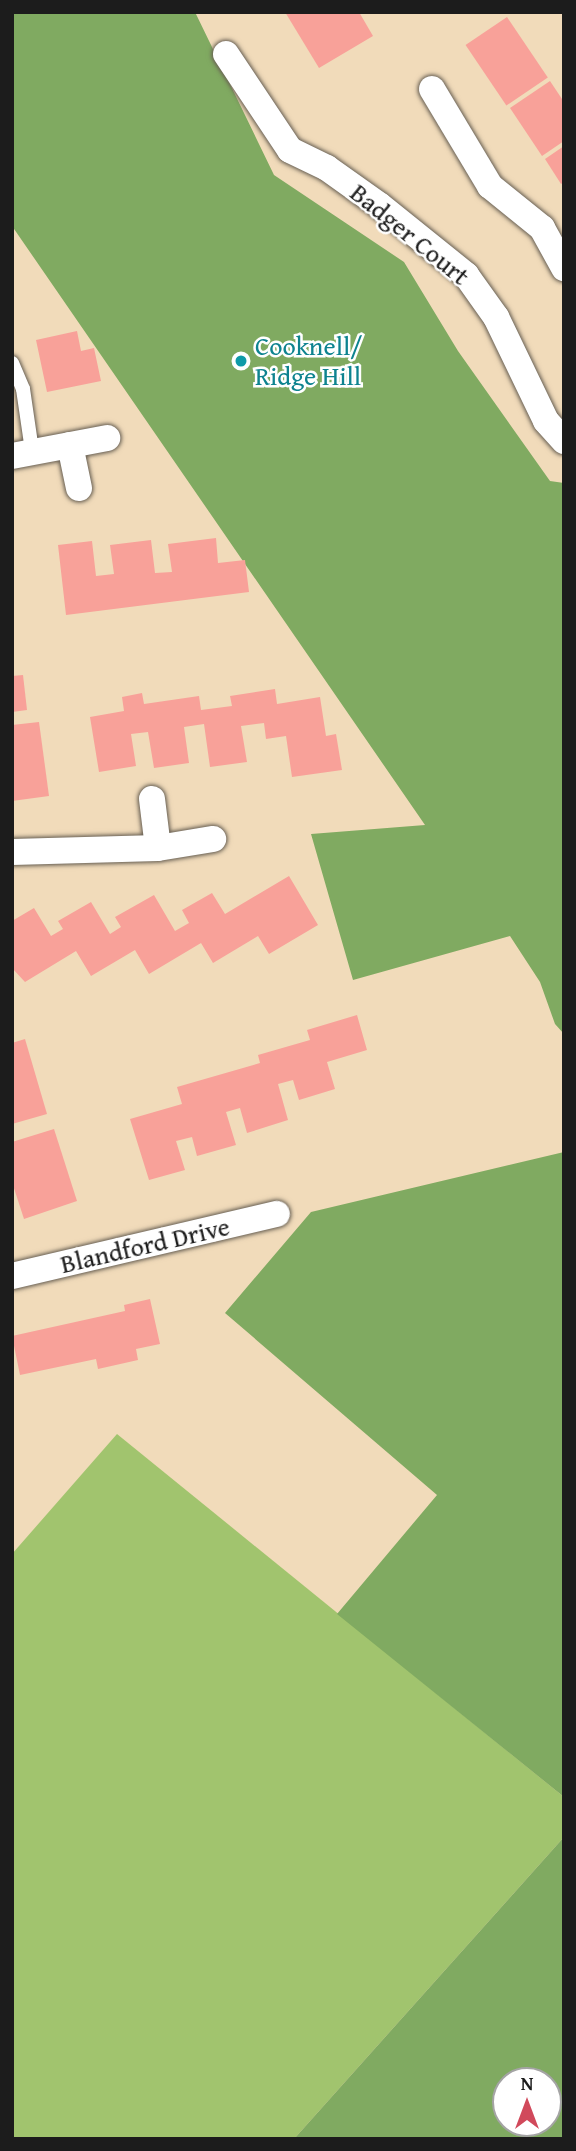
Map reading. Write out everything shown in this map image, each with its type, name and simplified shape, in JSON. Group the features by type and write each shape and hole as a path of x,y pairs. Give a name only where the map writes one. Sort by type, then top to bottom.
{"street":[{"name":"Badger Court","path":"226,54 290,150 327,168 379,205 466,275 496,317 546,421 564,441"},
{"path":"432,89 490,186 542,228 564,268"},
{"path":"22,453 107,438"},
{"path":"70,445 79,488"},
{"path":"152,799 158,848"},
{"path":"12,852 158,848 214,839"},
{"name":"Blandford Drive","path":"12,1276 277,1214"}],"lane":[{"path":"12,363 23,389 22,453"}],"green space":[{"path":"12,12 195,12 274,175 404,262 458,351 550,481 564,483 564,1034 555,1024 540,982 510,936 353,980 311,834 425,825 12,226"},
{"path":"564,1152 564,1797 337,1614 437,1495 225,1313 311,1212"},
{"path":"117,1434 564,1797 564,1837 294,2139 12,2139 12,1554"},
{"path":"564,1837 564,2139 294,2139"}],"building":[{"path":"285,12 359,12 373,36 319,68"},
{"path":"507,17 548,78 506,105 466,45"},
{"path":"550,81 564,102 564,141 542,156 510,108"},
{"path":"564,146 564,182 561,184 545,159"},
{"path":"77,331 81,351 94,348 101,381 47,392 36,340"},
{"path":"216,538 218,563 245,560 249,592 66,615 58,545 92,541 96,576 114,574 110,545 151,540 155,573 172,572 168,544"},
{"path":"23,675 27,710 12,712 12,676"},
{"path":"275,689 277,704 320,697 326,736 336,734 342,770 292,777 286,736 266,739 264,723 241,726 247,762 210,767 204,724 184,727 189,763 154,768 148,732 131,734 136,766 99,772 90,717 124,711 122,697 142,693 144,704 199,696 201,710 232,706 230,696"},
{"path":"39,722 49,796 12,801 12,725"},
{"path":"289,876 318,925 269,954 258,936 213,963 201,943 149,974 135,950 91,976 76,951 25,982 12,968 12,921 34,908 51,936 63,929 58,921 91,902 110,934 121,927 115,917 154,895 175,931 189,923 182,910 212,893 225,914"},
{"path":"357,1015 367,1050 327,1062 335,1089 299,1100 293,1080 278,1084 288,1120 247,1133 240,1108 226,1112 236,1145 197,1156 192,1137 176,1141 185,1170 149,1180 130,1119 182,1104 177,1087 260,1063 258,1055 310,1040 307,1030"},
{"path":"25,1039 47,1114 12,1124 12,1043"},
{"path":"54,1129 77,1201 24,1219 12,1182 12,1142"},
{"path":"150,1299 160,1344 136,1349 138,1360 98,1369 96,1359 20,1375 12,1336 125,1311 124,1305"}],"place":[{"name":"Cooknell/ Ridge Hill","path":"241,361"}]}
